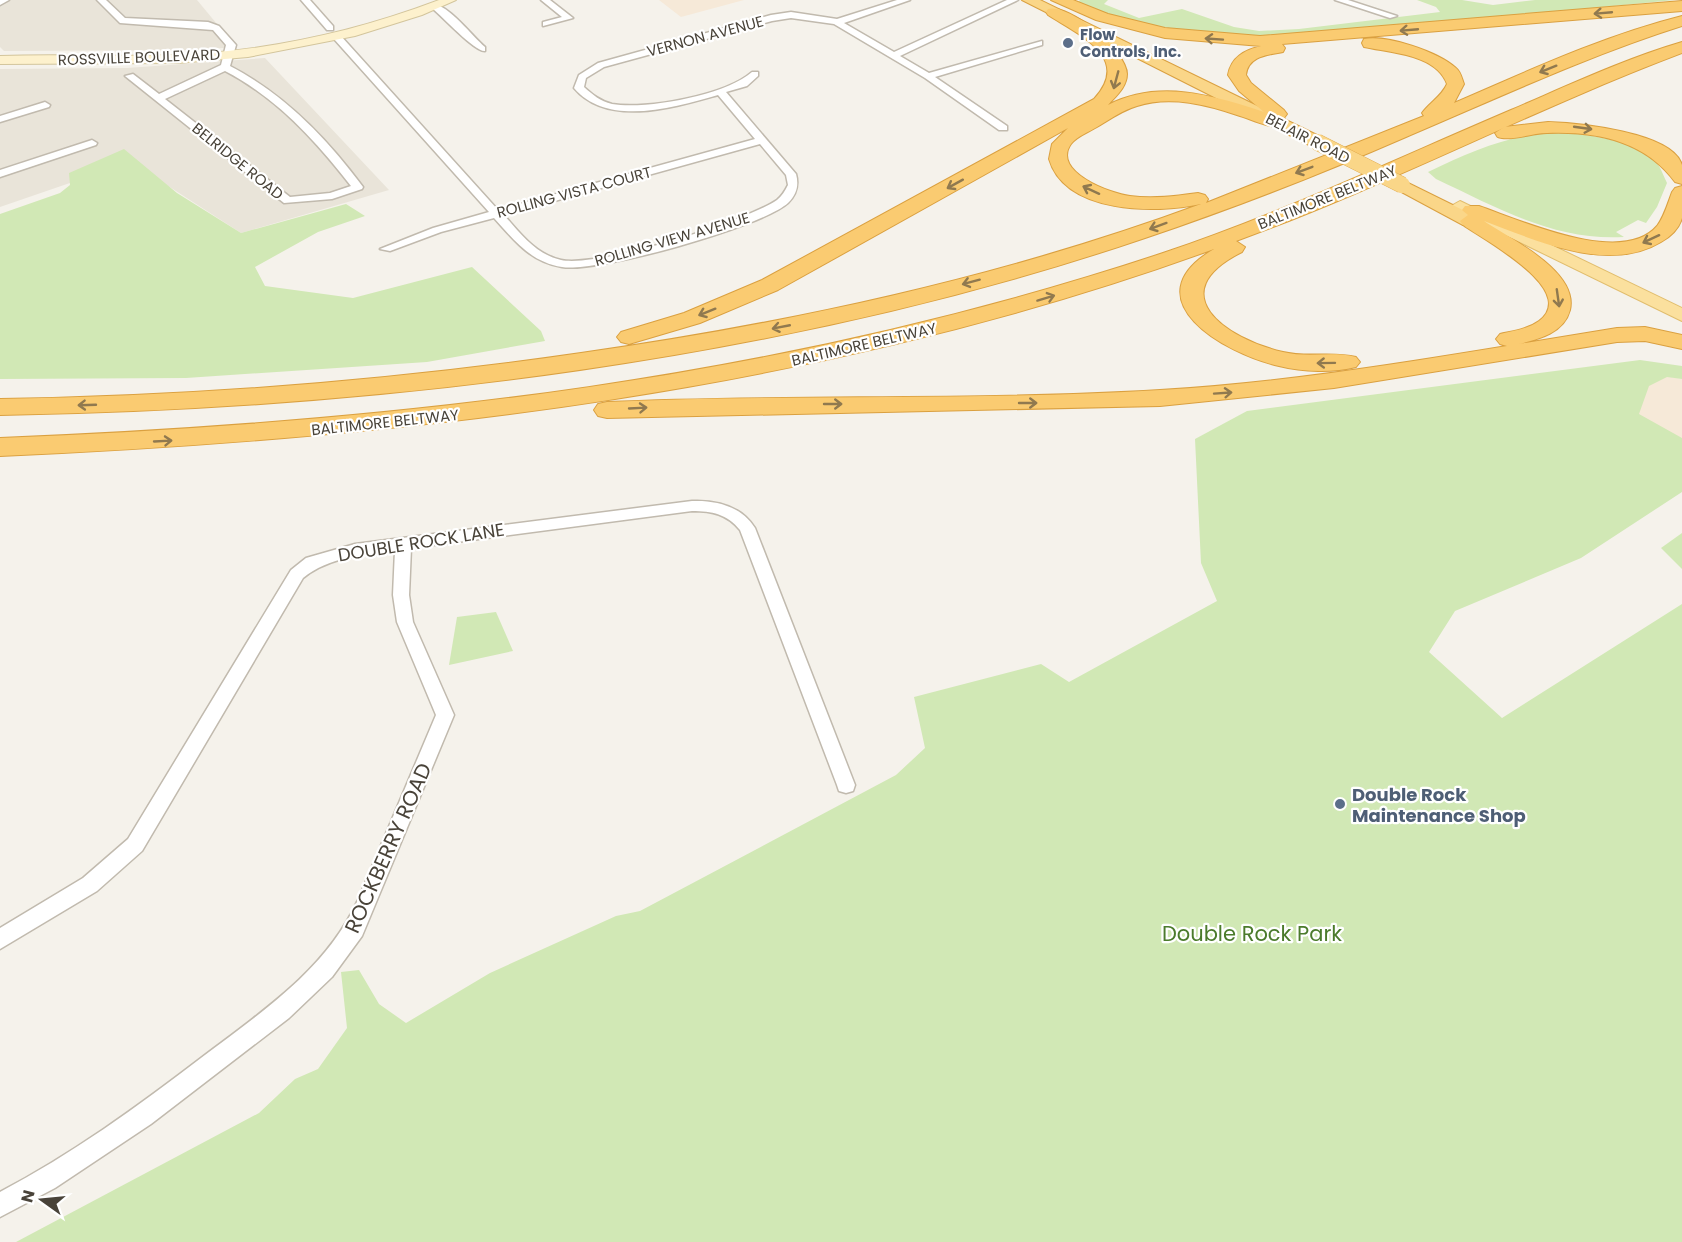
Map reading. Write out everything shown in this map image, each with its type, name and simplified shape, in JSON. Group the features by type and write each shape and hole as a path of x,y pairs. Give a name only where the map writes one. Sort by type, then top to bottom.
{"highway":[{"name":"BELAIR ROAD","path":"1029,0 1055,4 1465,214"},
{"path":"1055,4 1154,31 1206,39 1260,41 1682,6"},
{"path":"133,404 346,384 551,355 650,331 735,301 831,254 1087,111 1107,97 1119,75 1115,59 1098,40 1055,4"},
{"name":"BALTIMORE BELTWAY","path":"0,407 133,404 323,391 439,379 607,357 771,329 933,292 1077,253 1138,233 1397,134 1579,57 1682,21"},
{"path":"1277,118 1240,81 1237,69 1244,59 1261,51 1276,48 1342,42 1381,44 1411,51 1440,64 1449,70 1457,83 1456,90 1444,105 1397,134"},
{"name":"BALTIMORE BELTWAY","path":"0,447 231,437 433,418 704,377 956,323 1172,257 1313,203 1682,47"},
{"path":"1271,183 1180,202 1128,202 1102,195 1076,182 1063,169 1058,156 1063,142 1070,135 1120,107 1153,98 1203,100 1277,118"},
{"path":"1424,157 1522,128 1567,126 1597,130 1641,145 1672,163 1682,178"},
{"path":"1465,214 1553,240 1621,248 1648,242 1662,234 1682,192"},
{"path":"1313,203 1223,253 1199,270 1192,285 1191,295 1194,306 1201,317 1223,336 1251,350 1281,359 1326,363 1388,358 1511,338 1545,327 1559,311 1561,302 1554,282 1524,257 1488,235 1465,214"},
{"path":"433,418 701,406 1052,403 1179,396 1311,383 1617,335 1645,334 1682,342"}],"main road":[{"name":"ROSSVILLE BOULEVARD","path":"0,60 226,61 435,6 450,0"},
{"name":"BELAIR ROAD","path":"1465,214 1682,315"},
{"name":"BELAIR ROAD","path":"1465,214 1682,328"}],"street":[{"path":"0,2 5,0"},
{"path":"101,0 123,21 199,23 216,28 231,45 226,61 159,98"},
{"name":"ROLLING VIEW AVENUE","path":"305,0 526,247 543,260 551,262 578,265 634,253 749,218 783,201 791,190 794,180 720,91"},
{"path":"545,0 569,18 546,24"},
{"path":"837,22 906,0"},
{"path":"892,56 1014,0"},
{"path":"1339,0 1393,16"},
{"path":"435,6 463,29 464,34 482,50"},
{"name":"VERNON AVENUE","path":"756,74 744,84 720,91 649,107 628,109 592,100 582,93 579,86 587,72 601,65 771,18 807,16 837,22 928,76 1003,128"},
{"path":"928,76 1039,43"},
{"name":"BELRIDGE ROAD","path":"130,76 288,201 332,196 358,187 318,137 281,103 226,61"},
{"path":"0,119 45,105"},
{"name":"ROLLING VISTA COURT","path":"386,249 437,230 763,140"},
{"path":"0,174 92,143"},
{"name":"DOUBLE ROCK LANE","path":"0,939 107,872 135,845 299,570 331,556 403,544 692,506 712,506 734,514 747,528 846,785"},
{"name":"ROCKBERRY ROAD","path":"0,1205 94,1149 281,1010 325,970 355,928 445,715 405,622 401,595 403,544"}],"shaded area":[{"path":"0,0 197,0 236,47 196,50 4,51 0,47"},
{"path":"659,0 744,0 681,17"},
{"path":"265,58 389,190 241,233 131,162 0,207 0,69 127,68"},
{"path":"1632,369 1682,379 1682,478 1531,377"}],"green space":[{"path":"1080,0 1108,0 1104,4 1139,18 1182,9 1234,27 1259,31 1299,29 1440,12 1436,7 1417,0 1462,0 1493,5 1535,0 1674,0 1495,18 1250,37 1204,34 1127,21 1077,3"},
{"path":"1556,131 1612,140 1626,144 1651,157 1659,166 1667,183 1657,207 1646,223 1638,220 1616,232 1624,237 1574,234 1504,211 1436,179 1428,172 1490,146 1538,133"},
{"path":"124,149 177,193 241,233 346,204 365,216 318,232 255,267 265,286 353,298 472,267 541,331 545,341 427,362 186,378 0,379 0,214 60,193 70,185 69,173"},
{"name":"Double Rock Park","path":"1640,360 1682,366 1682,379 1667,377 1649,386 1639,414 1682,438 1682,492 1581,558 1455,611 1429,652 1502,718 1682,604 1682,1242 16,1242 259,1113 295,1079 318,1069 347,1028 341,972 359,970 379,1004 406,1023 490,973 616,916 640,911 896,775 925,748 914,697 1041,664 1069,682 1217,601 1201,563 1195,439 1247,411"},
{"path":"1682,533 1682,569 1661,548"},
{"path":"496,612 513,651 449,665 457,617"}],"place":[{"name":"Flow Controls, Inc.","path":"1068,43"},
{"name":"Double Rock Maintenance Shop","path":"1340,804"}]}
